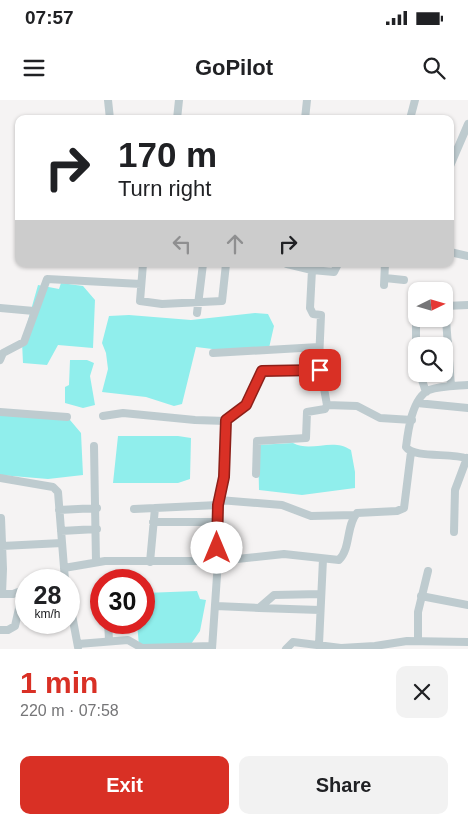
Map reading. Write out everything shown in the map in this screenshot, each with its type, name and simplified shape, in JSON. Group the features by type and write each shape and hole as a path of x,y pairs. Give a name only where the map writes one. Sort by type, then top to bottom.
{"street":[{"path":"108,100 110,115"},
{"path":"178,115 180,100"},
{"path":"305,115 307,100"},
{"path":"411,115 415,100"},
{"path":"454,153 468,124"},
{"path":"454,253 468,256"},
{"path":"142,267 140,301 162,304 222,302 226,267"},
{"path":"197,313 203,267"},
{"path":"299,267 334,272 336,267"},
{"path":"386,267 384,281 404,280"},
{"path":"312,270 310,308 313,314 321,315 320,370 327,405"},
{"path":"0,360 3,353 24,342 45,282 51,277 141,284"},
{"path":"453,306 468,305"},
{"path":"0,308 34,312"},
{"path":"213,353 319,346"},
{"path":"103,416 124,413 195,420 226,420 246,405 262,371 320,370"},
{"path":"423,382 426,392"},
{"path":"451,382 451,386"},
{"path":"454,532 455,490 468,458 457,455 411,452 406,447 417,403 426,392 451,386 468,385"},
{"path":"417,403 468,408"},
{"path":"327,405 357,406 380,418 412,420"},
{"path":"256,474 257,441 306,438 307,412 325,409 327,405"},
{"path":"0,412 67,418"},
{"path":"76,634 78,647 110,640 128,640 142,648 212,647 218,561 218,502 224,477 226,420"},
{"path":"94,446 97,508 96,562"},
{"path":"134,509 218,502 282,504 311,516 355,515 360,512 397,511 404,508 411,452"},
{"path":"0,478 53,487 58,492 64,568 96,562 218,561 284,554 335,560 342,558 355,515"},
{"path":"59,510 97,508"},
{"path":"150,562 155,508"},
{"path":"1,518 1,594 15,592"},
{"path":"153,522 217,522"},
{"path":"61,531 97,529"},
{"path":"2,546 62,543"},
{"path":"316,646 323,559"},
{"path":"418,641 421,596 428,571"},
{"path":"259,608 274,595 321,594"},
{"path":"421,596 468,605"},
{"path":"216,606 320,610"},
{"path":"0,630 8,630 15,626"},
{"path":"109,634 110,640"},
{"path":"286,649 294,642 316,646 358,648 418,641 468,642"}],"water":[{"path":"61,283 83,286 95,300 93,348 58,345 47,365 23,363 22,342 38,285 59,289"},
{"path":"255,313 268,314 274,326 269,348 237,352 196,347 182,404 174,406 146,397 102,392 108,369 106,353 102,343 109,316 129,315 191,320"},
{"path":"70,360 87,360 94,363 90,376 95,405 83,408 65,403 65,387 69,385"},
{"path":"0,414 70,420 81,433 83,475 48,479 0,475"},
{"path":"118,436 178,436 191,438 190,479 178,483 113,483"},
{"path":"293,443 300,446 337,445 351,450 355,472 355,488 302,495 259,490 258,445"},
{"path":"197,591 200,599 206,600 200,631 191,644 139,646 138,634 155,634 155,593"}],"route":[{"path":"217,548 218,505 224,477 228,426 226,420 246,405 262,371 320,370"}]}
